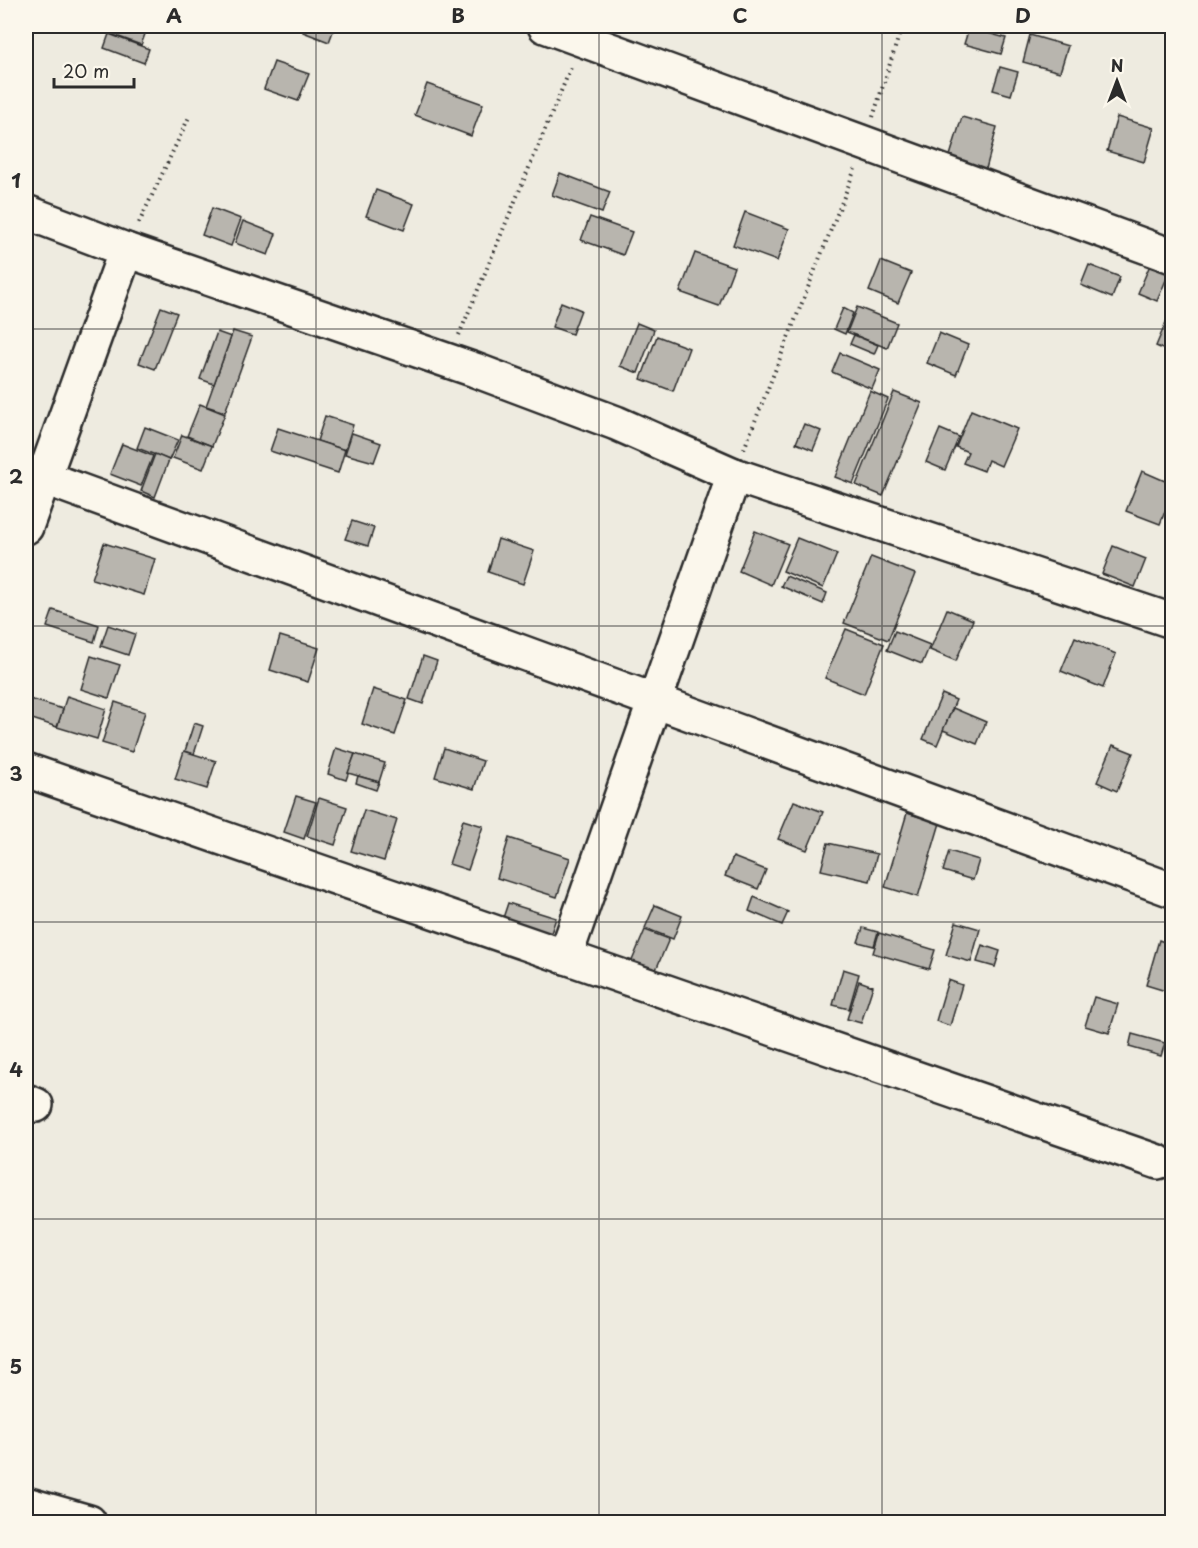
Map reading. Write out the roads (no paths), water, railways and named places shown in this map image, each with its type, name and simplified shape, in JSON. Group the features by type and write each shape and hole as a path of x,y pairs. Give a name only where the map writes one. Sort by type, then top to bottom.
{"street":[{"path":"545,26 1173,256"},
{"path":"26,212 126,250 448,360 616,423 734,475 1173,621"},
{"path":"26,527 34,474 126,250"},
{"path":"34,474 1173,890"},
{"path":"565,957 734,475"},
{"path":"26,770 1158,1162"},
{"path":"26,1504 89,1522"}]}
